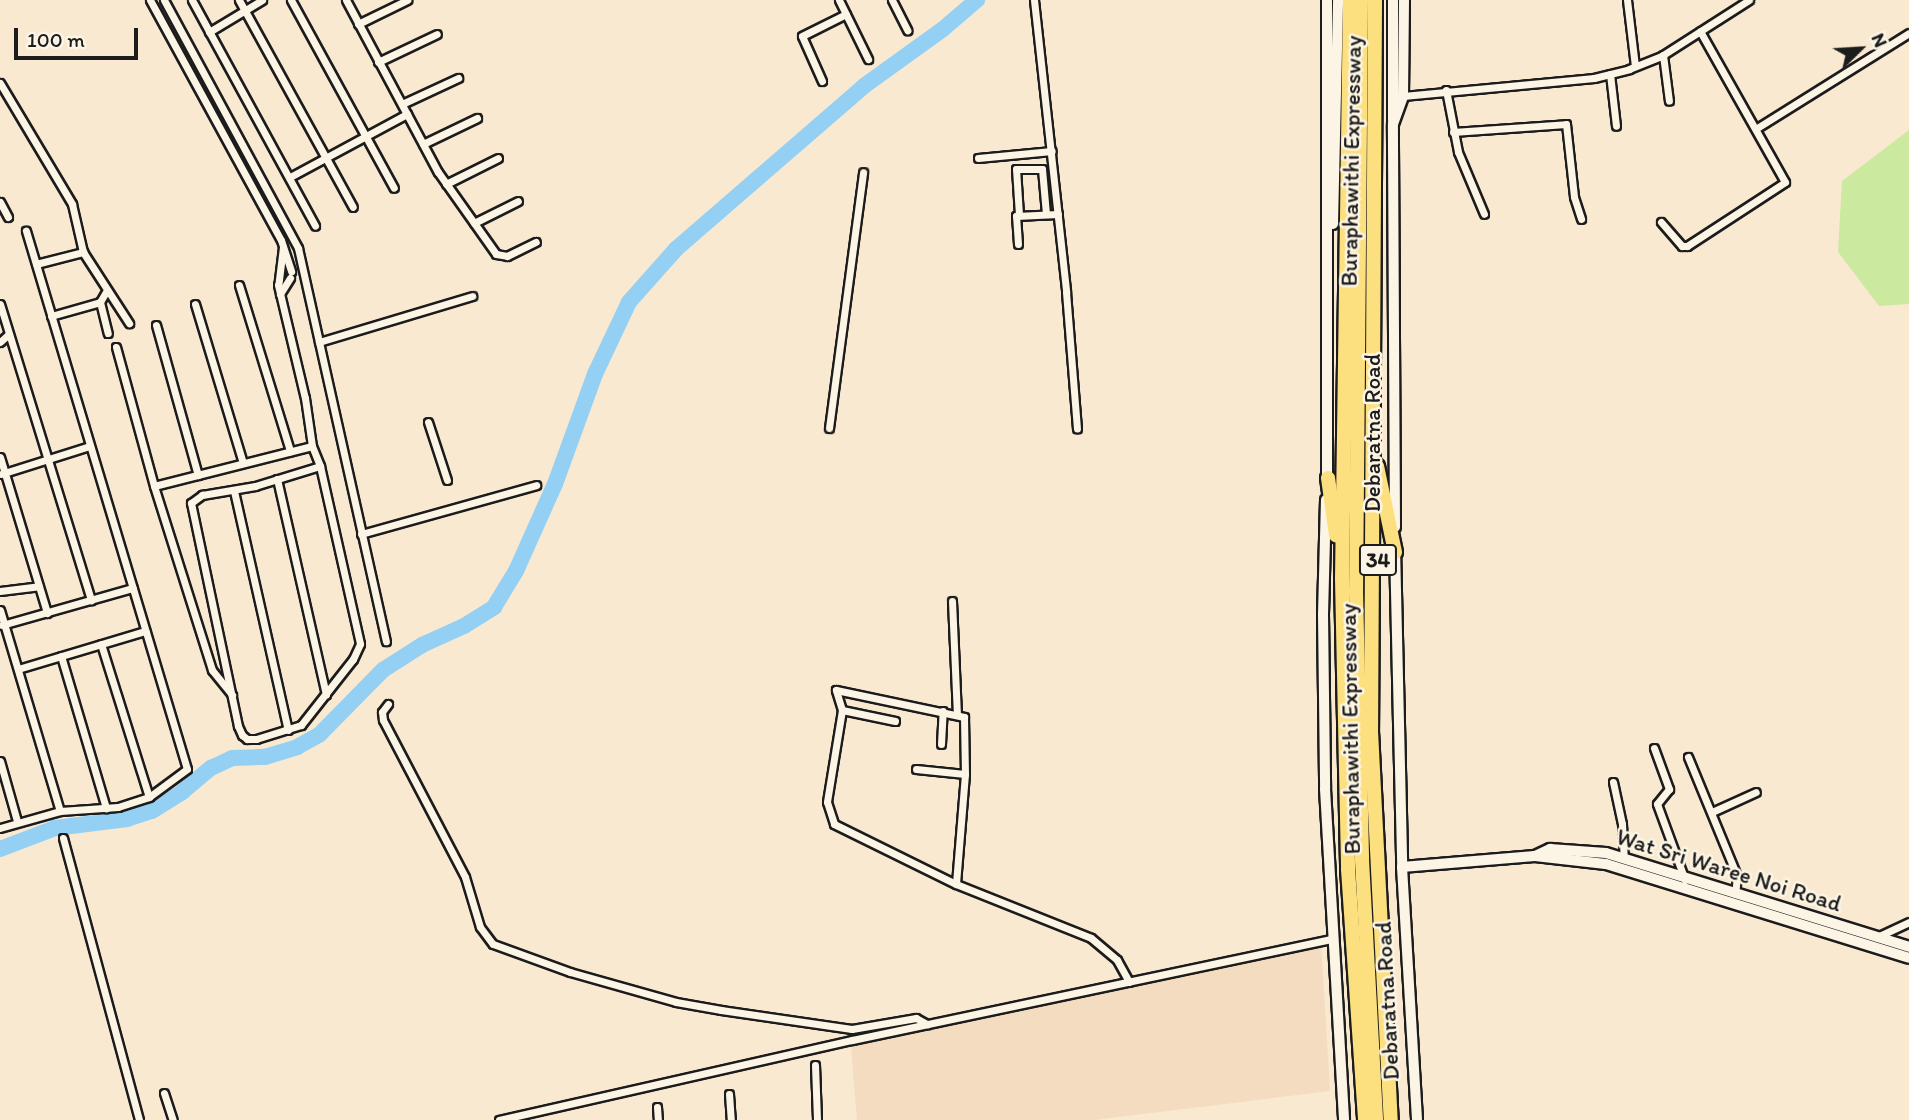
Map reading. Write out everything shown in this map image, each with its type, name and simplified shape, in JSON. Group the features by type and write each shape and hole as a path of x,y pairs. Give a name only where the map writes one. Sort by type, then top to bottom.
{"highway":[{"name":"Debaratna Road","path":"1350,0 1342,578 1348,869 1365,1120"},
{"name":"Buraphawithi Expressway","path":"1361,0 1356,605 1362,860 1376,1120"},
{"name":"Debaratna Road","path":"1378,0 1376,461 1382,866 1397,1120"},
{"name":"Buraphawithi Expressway","path":"1378,0 1371,731 1391,1120"},
{"path":"1376,461 1395,552"},
{"path":"1328,478 1342,578"}],"main road":[{"name":"Debaratna Road","path":"1327,0 1329,300 1328,478 1323,614 1325,789 1344,1120"},
{"path":"1329,300 1337,159 1338,0"},
{"path":"1393,0 1393,124"},
{"name":"Debaratna Road","path":"1404,0 1403,96 1393,124 1395,552 1402,867 1417,1120"},
{"name":"Wat Sri Waree Noi Road","path":"1535,856 1545,849 1605,853 1685,880 1909,947"},
{"name":"Wat Sri Waree Noi Road","path":"1402,867 1535,856 1606,864 1909,958"}],"street":[{"path":"150,0 283,247 291,274 280,294"},
{"path":"164,0 295,240 386,641"},
{"path":"192,0 315,226"},
{"path":"239,0 353,207"},
{"path":"209,32 262,0"},
{"path":"291,0 394,188"},
{"path":"346,0 446,184 499,257 536,242"},
{"path":"358,24 407,0"},
{"path":"839,0 868,59"},
{"path":"892,0 907,30"},
{"path":"1034,0 1052,151 1077,429"},
{"path":"1627,0 1635,66"},
{"path":"1403,96 1594,78 1610,74 1663,55 1735,4 1749,0"},
{"path":"822,81 802,36 846,14"},
{"path":"1661,222 1682,247 1687,246 1783,185 1785,176 1700,31"},
{"path":"1757,128 1909,33"},
{"path":"378,62 437,34"},
{"path":"1663,55 1669,101"},
{"path":"1610,74 1616,126"},
{"path":"402,104 458,78"},
{"path":"0,83 72,204 83,252 128,323"},
{"path":"1446,90 1453,132 1484,214"},
{"path":"290,177 407,114"},
{"path":"423,144 477,118"},
{"path":"1453,132 1566,124 1574,197 1581,219"},
{"path":"978,158 1052,151"},
{"path":"446,184 498,158"},
{"path":"1018,244 1016,169 1042,169 1046,214"},
{"path":"829,428 863,172"},
{"path":"474,223 519,201"},
{"path":"0,202 8,217"},
{"path":"1019,215 1058,214"},
{"path":"0,828 17,821 60,811 106,808 149,797 187,769 26,231"},
{"path":"283,247 278,274 280,294 305,398 312,446 320,466 360,644 358,653 301,725 256,739 242,735 191,503 202,495 234,491 320,466"},
{"path":"36,264 83,252"},
{"path":"239,285 290,452"},
{"path":"51,316 100,302 107,290"},
{"path":"319,342 472,296"},
{"path":"100,302 108,333"},
{"path":"0,304 91,600"},
{"path":"195,304 243,463"},
{"path":"156,325 198,475"},
{"path":"0,342 9,334"},
{"path":"116,346 155,486 212,670 232,695"},
{"path":"428,422 447,480"},
{"path":"2,473 90,446"},
{"path":"155,486 312,446"},
{"path":"0,457 2,473 47,612"},
{"path":"277,479 326,694"},
{"path":"361,534 536,485"},
{"path":"234,491 288,730"},
{"path":"0,591 39,586"},
{"path":"2,625 133,589"},
{"path":"952,601 957,714"},
{"path":"0,610 2,625 18,669 60,811"},
{"path":"18,669 145,631"},
{"path":"102,644 149,797"},
{"path":"61,656 106,808"},
{"path":"956,884 965,774 966,721 957,714 836,690 842,710 827,802 834,824 956,884 1091,938 1116,960 1129,982"},
{"path":"388,704 382,712 383,720 465,877 480,927 493,944 570,972 676,1002 852,1029 916,1018 927,1024"},
{"path":"842,710 895,721"},
{"path":"941,744 943,711"},
{"path":"1654,748 1670,789 1657,804 1685,880"},
{"path":"1688,757 1737,876 1735,894"},
{"path":"0,761 17,821"},
{"path":"916,769 965,774"},
{"path":"1613,782 1622,824 1624,858"},
{"path":"1712,812 1756,792"},
{"path":"63,838 139,1120"},
{"path":"1877,937 1909,922"},
{"path":"499,1120 927,1024 1333,939"},
{"path":"815,1065 817,1120"},
{"path":"164,1093 173,1120"},
{"path":"729,1094 731,1120"},
{"path":"657,1107 658,1120"}],"shaded area":[{"path":"1321,942 1330,1091 1094,1120 857,1120 851,1045 986,1011 1130,985"}],"green space":[{"path":"1909,130 1909,304 1879,306 1838,252 1842,181"}],"waterway":[{"path":"0,849 55,828 127,819 152,811 182,792 211,768 232,758 265,757 297,747 320,734 383,670 422,645 464,626 494,607 516,571 555,484 595,374 629,302 676,249 864,86 943,29 977,0"}]}
